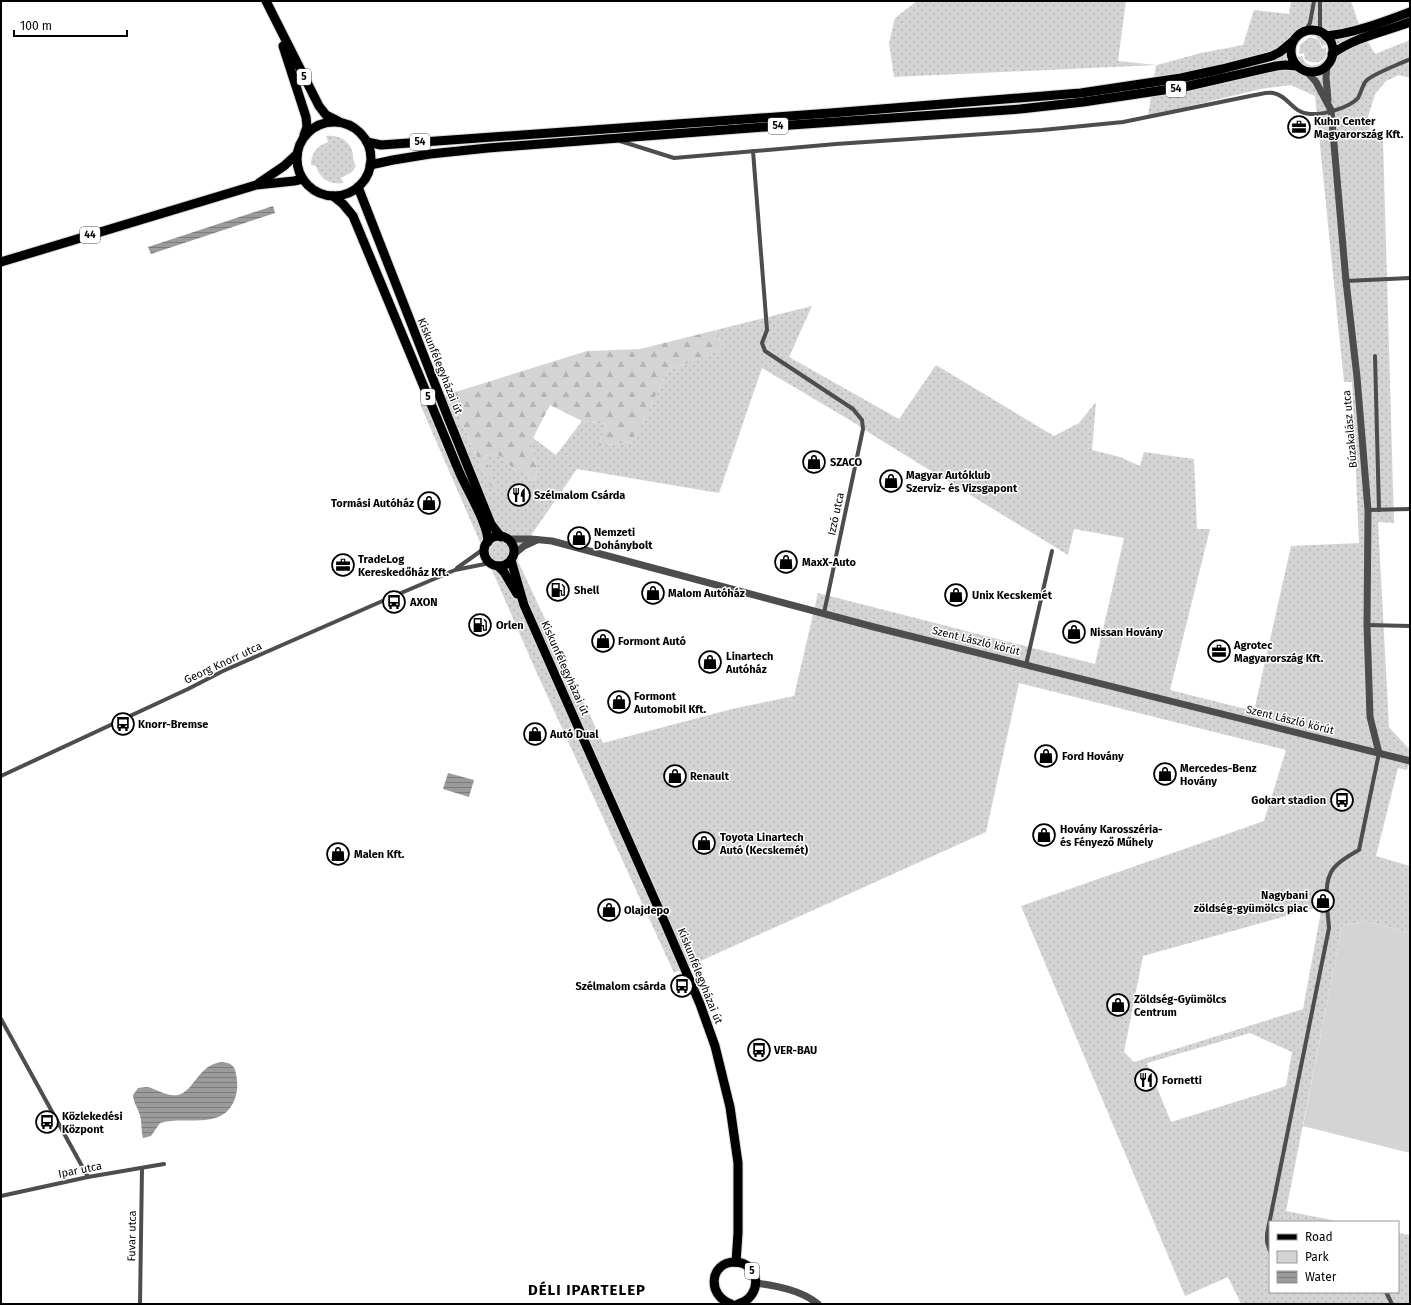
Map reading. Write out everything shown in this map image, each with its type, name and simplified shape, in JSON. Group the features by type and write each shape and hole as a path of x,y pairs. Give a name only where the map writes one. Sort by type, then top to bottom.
{"main road":[{"name":"5","path":"266,1 276,24 319,106 326,115 358,131 367,142"},
{"path":"1305,31 1312,30 1323,34 1338,34 1377,24 1410,12"},
{"path":"1332,54 1341,47 1358,40 1410,22"},
{"name":"5","path":"276,24 306,117 307,127 304,137 299,145 297,154"},
{"name":"54","path":"367,142 381,145 605,130 1081,93 1181,78 1272,56 1280,52 1305,31"},
{"path":"1306,71 1318,71 1327,65 1332,54 1332,46 1323,34"},
{"path":"1292,42 1291,53 1297,66"},
{"name":"54","path":"370,165 430,154 488,148 1020,109 1126,97 1184,88 1276,66 1297,66 1306,71"},
{"path":"304,137 311,130 320,125 329,122 339,122"},
{"path":"333,196 344,194 358,187 367,175 371,156 367,142"},
{"path":"297,154 298,169 303,179"},
{"name":"44","path":"256,185 284,166 297,154"},
{"name":"5","path":"303,179 314,190 325,195 333,196"},
{"name":"44","path":"1,262 256,185 303,179"},
{"name":"Kiskunfélegyházai út","path":"358,187 491,524 504,538"},
{"name":"Kiskunfélegyházai út","path":"333,196 346,206 353,216 461,476 485,526 488,535 486,545"},
{"path":"486,545 494,538 504,538"},
{"name":"5","path":"504,538 513,546 512,557"},
{"name":"5","path":"486,545 486,556 494,564"},
{"path":"494,564 505,564 512,557"},
{"name":"Kiskunfélegyházai út","path":"512,557 524,605"},
{"name":"Kiskunfélegyházai út","path":"494,564 504,572 524,605 700,1004 715,1046 730,1107 737,1156 739,1212 736,1262"},
{"name":"5","path":"731,1304 721,1299 717,1295 714,1278 720,1268 730,1262 746,1265 750,1269 756,1283 753,1294 744,1302 738,1304"}],"street":[{"path":"1305,31 1310,22 1314,1"},
{"path":"1320,1 1323,34"},
{"path":"611,138 674,158 836,144 1042,130 1123,122 1255,95 1272,93 1281,96 1295,109 1303,113 1311,114 1330,107 1346,107 1353,103 1359,96 1366,81 1410,59"},
{"name":"Búzakalász utca","path":"1327,65 1326,77 1357,377 1368,510 1367,625 1370,717 1379,753"},
{"name":"Búzakalász utca","path":"1306,71 1316,82 1330,107"},
{"name":"Izzó utca","path":"753,151 767,330 762,343 765,351 853,409 862,420 863,429 824,613"},
{"path":"1346,281 1410,278"},
{"path":"1375,356 1379,510"},
{"path":"1368,510 1410,509"},
{"name":"Szent László körút","path":"504,538 560,543 874,627 1410,761"},
{"path":"512,557 524,546 538,540"},
{"name":"Georg Knorr utca","path":"455,570 486,545"},
{"path":"1026,665 1052,551"},
{"name":"Georg Knorr utca","path":"1,776 188,689 223,671 455,570 476,564 494,564"},
{"path":"1367,625 1410,626"},
{"path":"1270,1221 1329,928 1326,903 1329,878 1333,869 1343,860 1359,850 1379,753"},
{"path":"1,1019 88,1177"},
{"name":"Ipar utca","path":"1,1196 88,1177 164,1164"},
{"name":"Fuvar utca","path":"140,1304 142,1168"},
{"path":"1269,1224 1267,1242 1269,1248"},
{"path":"756,1283 786,1288 807,1297 818,1304"},
{"path":"1386,1293 1392,1304"}],"green space":[{"path":"917,1 1126,1 1118,61 1157,65 1201,53 1243,45 1254,10 1289,14 1291,1 1351,1 1360,28 1375,54 1410,40 1410,78 1399,75 1386,81 1375,94 1368,117 1370,134 1383,140 1394,523 1378,522 1389,727 1410,750 1410,759 1407,770 1398,768 1376,856 1410,866 1410,933 1365,921 1342,926 1286,1211 1336,1221 1269,1221 1269,1293 1399,1293 1399,1233 1410,1235 1410,1304 1241,1304 1228,1277 1185,1296 1021,906 1264,821 1286,750 1019,683 986,832 674,973 535,669 420,404 449,394 493,492 497,491 484,456 497,454 516,471 523,465 532,484 538,474 531,444 533,438 556,455 582,421 607,424 598,446 632,442 668,371 723,349 716,330 812,306 789,357 899,419 936,365 1054,436 1079,423 1096,402 1092,450 1120,457 1140,466 1144,452 1194,459 1197,529 1210,529 1170,690 1254,711 1291,546 1359,543 1352,382 1344,382 1315,96 1291,85 1261,89 1148,116 1156,65 894,77 889,43 895,18","holes":["1309,35 1319,39 1322,46 1327,44 1328,51 1326,57 1323,61 1314,66 1305,62 1302,56 1296,57 1298,44 1302,39","762,368 853,422 1068,555 1074,529 1124,538 1095,664 818,593 794,696 732,709 603,743 516,557 577,469 719,493","1322,906 1303,1009 1134,1062 1124,1052 1143,956","1250,1033 1292,1052 1286,1086 1171,1122 1147,1063"]},
{"path":"1308,38 1319,40 1322,49 1326,47 1326,56 1321,61 1309,61 1305,59 1304,53 1299,54 1300,45"},
{"path":"326,136 335,136 343,139 352,149 356,166 352,172 341,178 343,183 329,182 323,178 316,166 311,165 315,150 328,142"},
{"path":"716,330 723,349 668,371 632,442 598,446 607,424 582,421 550,405 531,444 538,474 532,484 523,465 516,471 497,454 484,456 498,491 493,492 449,394 587,351 640,349"},
{"path":"1365,921 1410,933 1410,1153 1303,1126 1342,926"}],"water":[{"path":"273,206 275,213 151,254 148,247"},
{"path":"448,773 474,780 469,797 443,789"},
{"path":"222,1062 230,1064 233,1067 237,1081 237,1091 234,1101 228,1110 220,1116 211,1119 180,1120 160,1123 151,1136 143,1138 141,1118 133,1095 138,1088 147,1087 166,1094 178,1095 189,1089 207,1068"}],"place":[{"name":"Kuhn Center Magyarország Kft.","path":"1299,127"},
{"name":"SZACO","path":"814,462"},
{"name":"Magyar Autóklub Szerviz- és Vizsgapont","path":"891,481"},
{"name":"Szélmalom Csárda","path":"519,495"},
{"name":"Tormási Autóház","path":"429,503"},
{"name":"Nemzeti Dohánybolt","path":"579,538"},
{"name":"MaxX-Auto","path":"786,562"},
{"name":"TradeLog Kereskedőház Kft.","path":"343,565"},
{"name":"Shell","path":"558,590"},
{"name":"Malom Autóház","path":"653,593"},
{"name":"Unix Kecskemét","path":"956,595"},
{"name":"AXON","path":"394,602"},
{"name":"Orlen","path":"480,625"},
{"name":"Nissan Hovány","path":"1074,632"},
{"name":"Formont Autó","path":"603,641"},
{"name":"Agrotec Magyarország Kft.","path":"1219,651"},
{"name":"Linartech Autóház","path":"710,662"},
{"name":"Formont Automobil Kft.","path":"619,702"},
{"name":"Knorr-Bremse","path":"123,724"},
{"name":"Autó Dual","path":"535,734"},
{"name":"Ford Hovány","path":"1046,756"},
{"name":"Mercedes-Benz Hovány","path":"1165,774"},
{"name":"Renault","path":"675,776"},
{"name":"Gokart stadion","path":"1342,800"},
{"name":"Hovány Karosszéria- és Fényező Műhely","path":"1044,835"},
{"name":"Toyota Linartech Autó (Kecskemét)","path":"704,843"},
{"name":"Malen Kft.","path":"338,854"},
{"name":"Nagybani zöldség-gyümölcs piac","path":"1323,901"},
{"name":"Olajdepo","path":"609,910"},
{"name":"Szélmalom csárda","path":"682,986"},
{"name":"Zöldség-Gyümölcs Centrum","path":"1118,1005"},
{"name":"VER-BAU","path":"759,1050"},
{"name":"Fornetti","path":"1146,1080"},
{"name":"Közlekedési Központ","path":"47,1122"}],"district":[{"name":"DÉLI IPARTELEP","path":"587,1290"}]}
